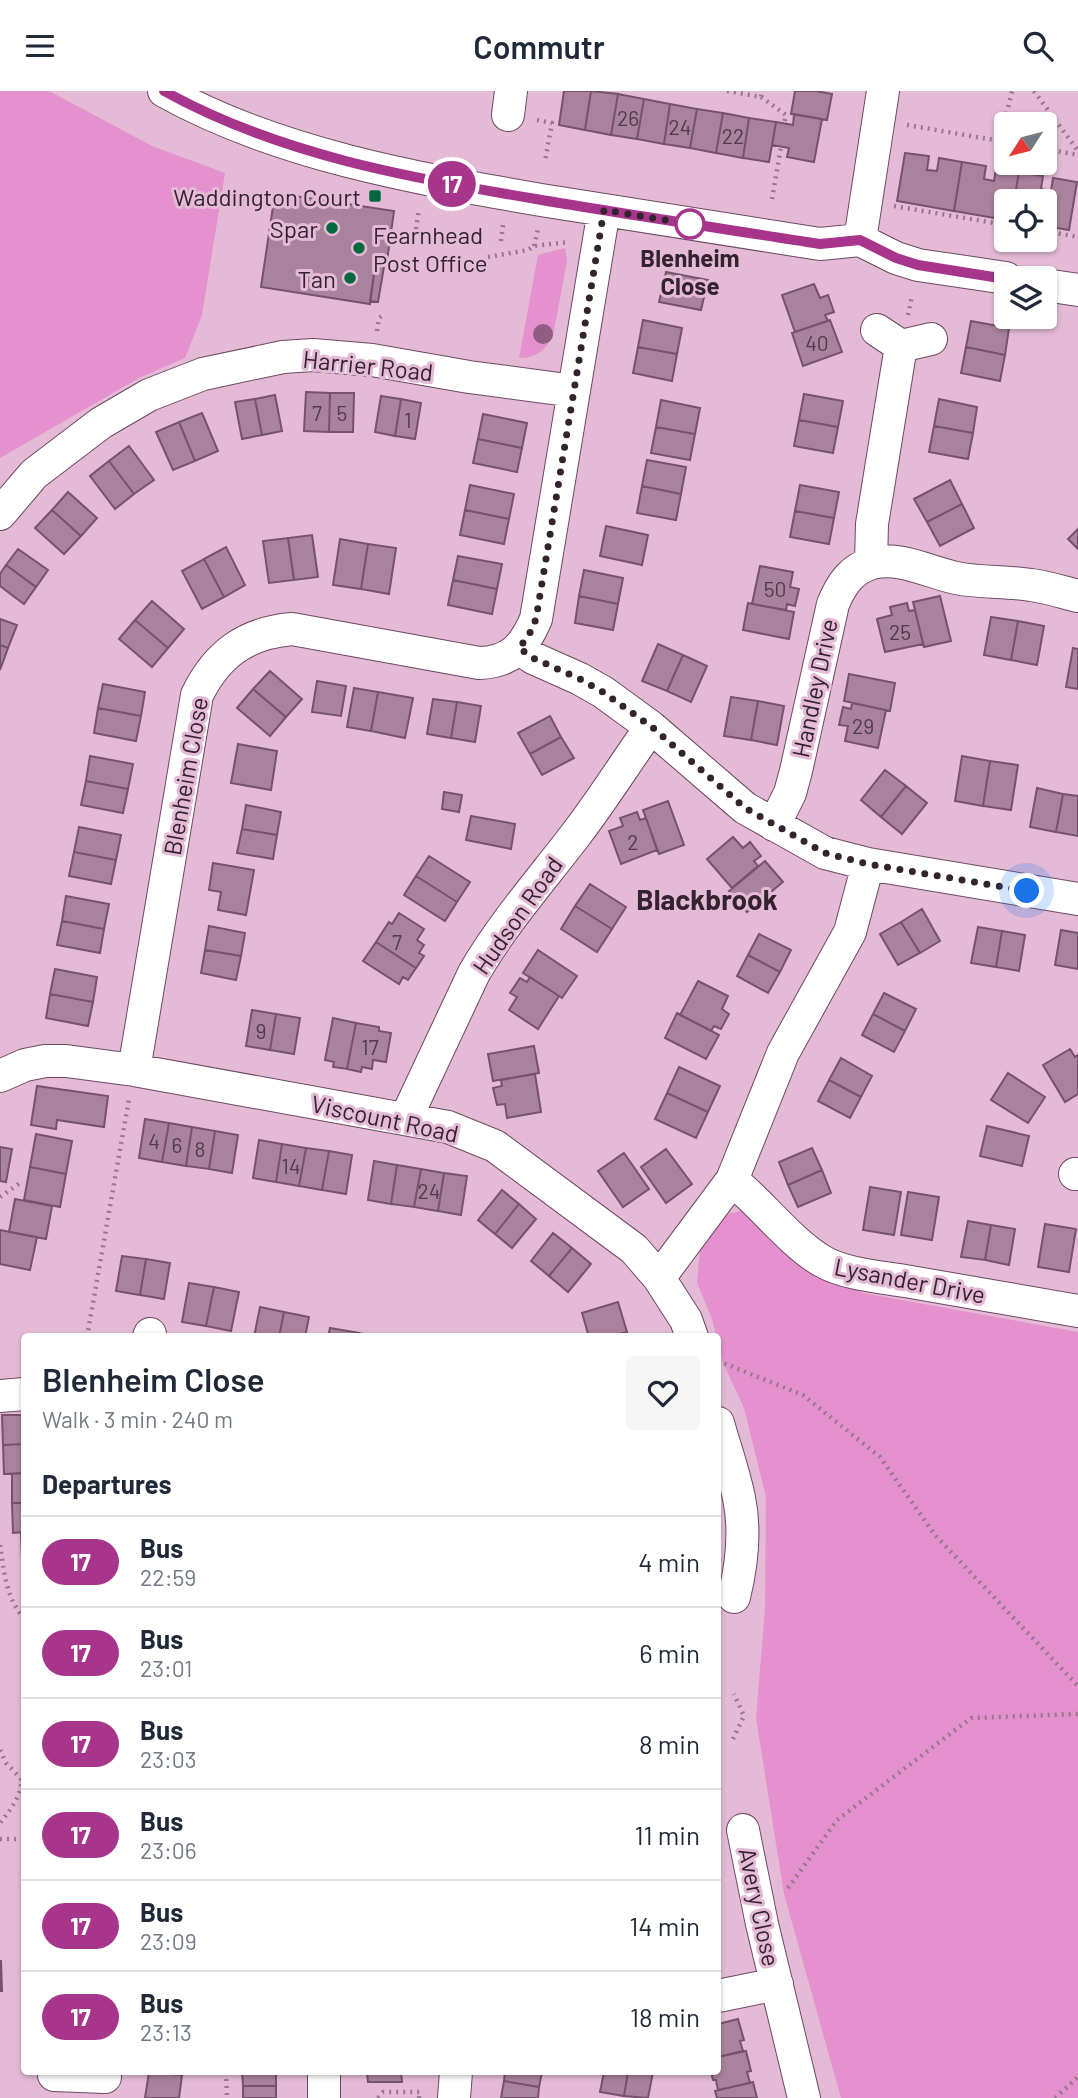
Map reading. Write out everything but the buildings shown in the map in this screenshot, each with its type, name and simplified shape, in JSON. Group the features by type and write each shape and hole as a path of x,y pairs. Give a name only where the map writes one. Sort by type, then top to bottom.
{"street":[{"path":"164,91 212,115 256,132 365,165 432,180 820,244 860,240 896,258 918,265 994,276"},
{"path":"860,240 881,105"},
{"path":"604,210 536,619 519,648 533,658 603,692 652,727 745,808 825,853 868,864 1078,899"},
{"path":"1057,287 1078,290"},
{"path":"903,338 872,524 871,563 901,562 957,578 1031,585 1078,596"},
{"name":"Harrier Road","path":"0,514 34,474 101,422 149,395 202,374 283,357 313,355 372,360 574,391"},
{"name":"Handley Drive","path":"774,825 790,793 796,771 833,604 839,589 849,577 871,563"},
{"name":"Blenheim Close","path":"134,1070 197,695 205,678 217,663 229,651 259,635 292,629 479,663 495,662 508,657 519,648"},
{"name":"Hudson Road","path":"406,1118 484,955 578,832 652,727"},
{"path":"659,1278 732,1180 783,1053 850,932 868,864"},
{"name":"Viscount Road","path":"0,1076 25,1065 66,1061 134,1070 448,1127 495,1146 634,1249 659,1278 686,1320 691,1333"},
{"name":"Lysander Drive","path":"732,1180 754,1197 811,1255 826,1264 1078,1311"},
{"path":"0,1396 21,1394"},
{"path":"721,1434 740,1499 744,1539 734,1597"},
{"name":"Avery Close","path":"743,1830 762,1924 804,2098"},
{"name":"Avery Close","path":"721,1995 777,1984"},
{"path":"54,2075 105,2082"},
{"path":"454,2098 456,2075"}],"path":[{"path":"727,91 762,94 786,115 785,124"},
{"path":"1008,112 1012,91"},
{"path":"1034,91 1078,153"},
{"path":"510,103 552,123 545,161"},
{"path":"881,105 994,138"},
{"path":"772,199 781,147"},
{"path":"1057,150 1078,153"},
{"path":"416,229 421,199"},
{"path":"866,201 994,223"},
{"path":"1057,233 1078,237"},
{"path":"488,257 528,250 534,246 570,242"},
{"path":"88,1333 134,1070"},
{"path":"0,1197 20,1183"},
{"path":"721,1362 803,1395 880,1457 935,1535 1078,1686"},
{"path":"0,1545 9,1591 15,1608 21,1615"},
{"path":"733,1739 744,1716 734,1694"},
{"path":"762,1924 837,1819 971,1718 1078,1714"},
{"path":"0,1750 6,1763 21,1779"},
{"path":"0,1823 21,1795"},
{"path":"0,1839 21,1839"},
{"path":"226,2075 227,2098"},
{"path":"1055,2098 1078,2077"},
{"path":"379,2098 383,2092 420,2092 419,2098"}],"shaded area":[{"path":"0,91 49,91 152,146 225,173 202,315 185,358 139,378 0,458"},
{"path":"565,248 567,261 553,336 539,353 519,358 538,255"},
{"path":"744,1210 821,1273 863,1293 1078,1332 1078,2098 841,2098 784,1894 756,1718 765,1608 766,1497 744,1408 723,1363 721,1333 716,1333 697,1283 700,1250 714,1225 728,1214"}],"bus line":[{"name":"17","path":"164,91 212,115 256,132 387,170 508,194 820,244 860,240 896,258 918,265 994,277"}],"place":[{"name":"Waddington Court","path":"375,196"},
{"name":"Blenheim Close","path":"690,224"},
{"name":"Spar","path":"332,228"},
{"name":"Fearnhead Post Office","path":"359,248"},
{"name":"Tan","path":"350,278"}],"district":[{"name":"Blackbrook","path":"707,899"}],"route":[{"path":"690,224 604,210 536,619 519,648 533,658 603,692 652,727 745,808 825,853 868,864 1027,891"}]}
